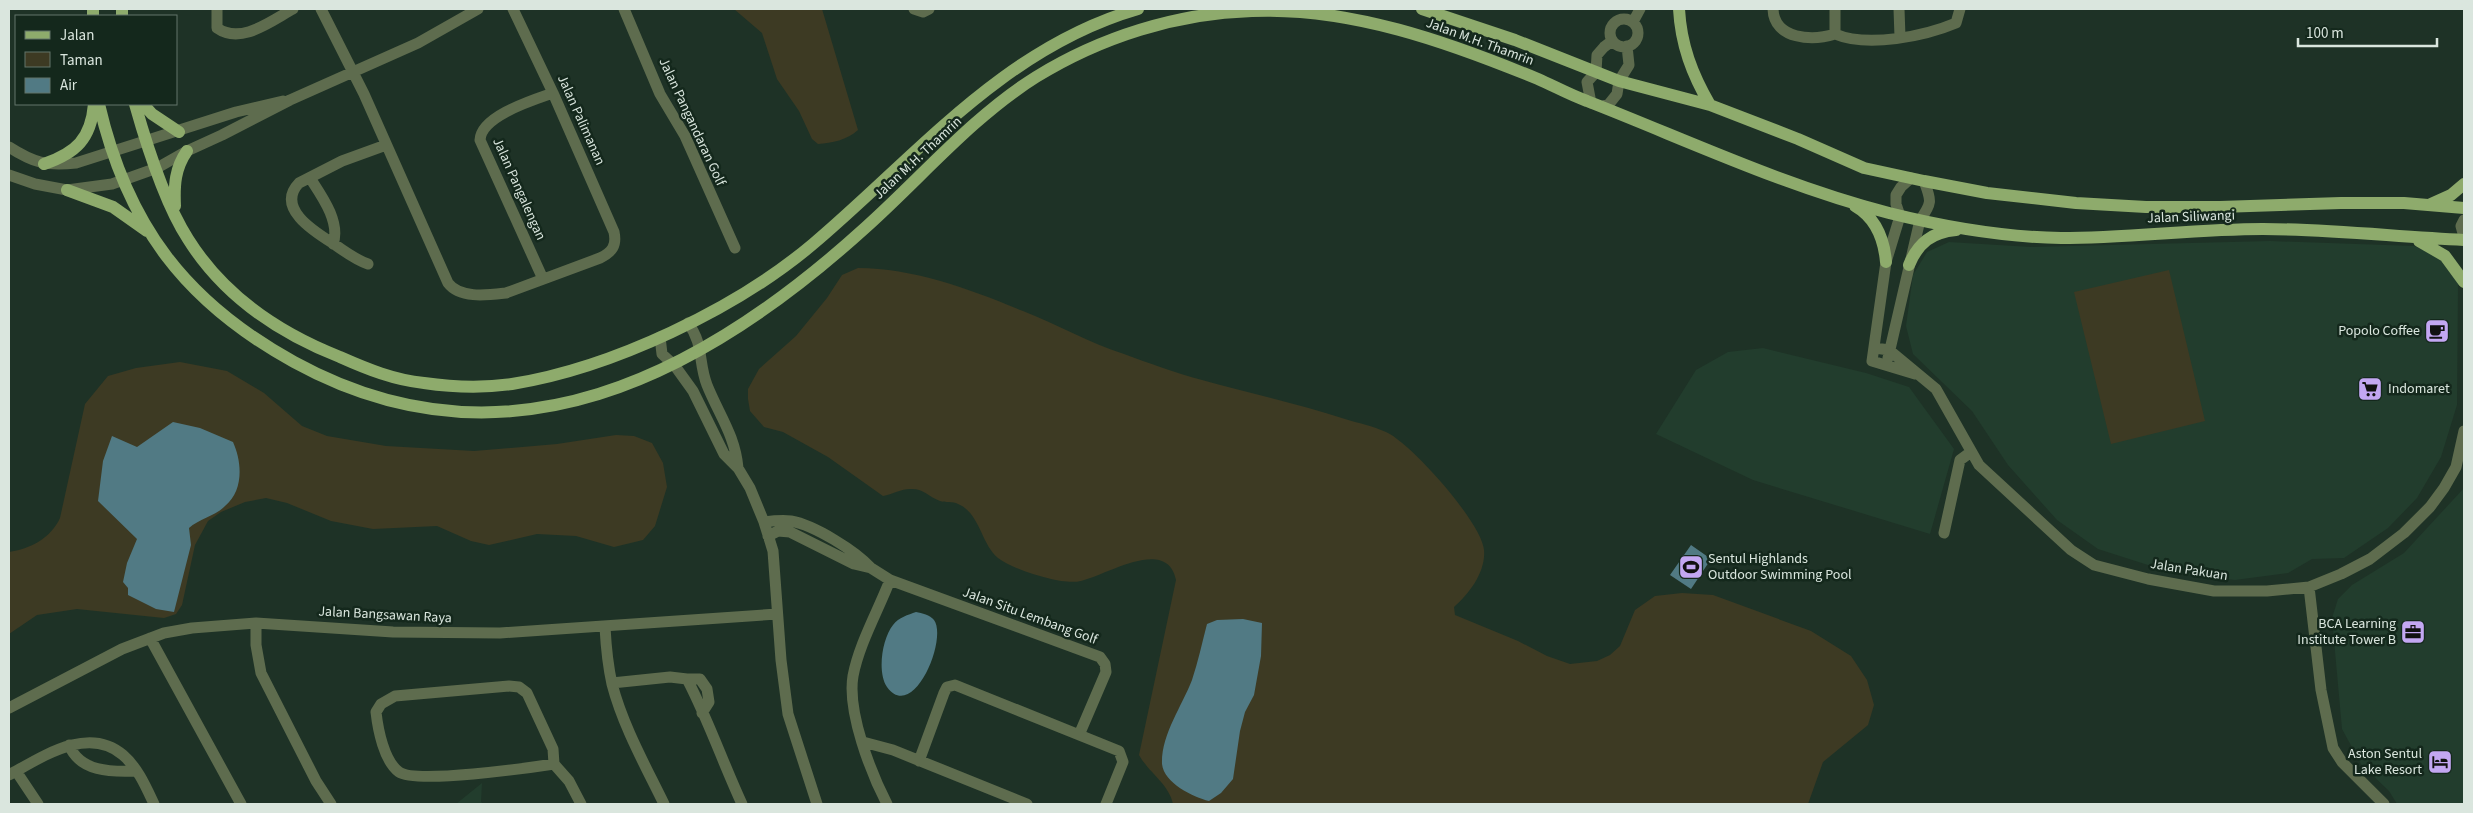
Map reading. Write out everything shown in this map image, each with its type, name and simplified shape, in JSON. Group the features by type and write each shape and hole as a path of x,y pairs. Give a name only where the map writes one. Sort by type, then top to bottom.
{"main road":[{"name":"Jalan M.H. Thamrin","path":"135,105 157,168 176,216 188,239 216,277 244,303 279,327 320,349 380,374 423,383 464,386 509,384 552,376 594,363 660,337 769,277 811,246 919,146 1001,77 1041,52 1082,31 1138,9"},
{"name":"Jalan M.H. Thamrin","path":"1422,9 1515,40 1619,81 1710,106 1798,139 1864,168 1911,178"},
{"path":"1678,9 1683,46 1691,71 1710,106"},
{"name":"Jalan M.H. Thamrin","path":"99,105 122,181 152,236 176,270 199,295 265,346 343,386 382,399 412,406 462,412 536,409 604,394 675,366 753,320 807,280 1007,97 1039,75 1080,53 1171,21 1249,10 1299,11 1345,16 1405,31 1535,78 1769,176 1842,201 1900,216"},
{"path":"44,164 64,157 80,144 91,127 94,105"},
{"path":"144,105 152,114 179,132"},
{"path":"176,216 177,170 179,162 187,151"},
{"path":"1911,178 1924,181"},
{"name":"Jalan Siliwangi","path":"1924,181 1987,192 2076,203 2146,207 2220,207 2341,203 2429,205 2464,208"},
{"path":"2429,205 2451,195 2464,184"},
{"path":"67,190 113,207 152,236"},
{"path":"1842,201 1857,207 1870,218 1879,231 1885,246 1886,262"},
{"path":"1900,216 1920,220"},
{"name":"Jalan Siliwangi","path":"1920,220 1966,230 2055,238 2261,229 2358,233 2412,238 2464,238"},
{"path":"1909,265 1913,255 1926,240 1946,231 1966,230"},
{"path":"2412,238 2424,242 2445,256 2464,282"}],"street":[{"path":"216,9 217,28 226,34 240,35 293,9"},
{"path":"321,9 386,145 439,266 452,288 464,294 491,295 506,293 543,279"},
{"path":"29,160 13,177 67,190 92,188 122,181 157,168 290,100 353,74 443,31 478,9"},
{"name":"Jalan Palimanan","path":"513,9 553,93 614,232 615,245 610,252 600,258 543,279"},
{"name":"Jalan Pangandaran Golf","path":"624,9 660,94 685,136 735,248"},
{"path":"914,9 923,12 929,9"},
{"path":"1633,22 1640,9"},
{"path":"1772,9 1779,26 1794,35 1823,38 1835,34 1846,39 1861,40 1900,37 1938,31 1956,23 1960,9"},
{"path":"1835,9 1835,34"},
{"path":"1900,9 1900,37"},
{"path":"1622,14 1633,22 1638,33 1635,42 1622,47 1612,41 1610,28 1622,14"},
{"path":"1612,41 1597,54 1596,72 1587,82 1597,105 1609,104 1618,94 1619,81 1629,65 1627,46"},
{"name":"Jalan Pangalengan","path":"543,279 480,140 480,133 494,120 509,111 553,93"},
{"path":"9,147 29,160 44,164 76,163 179,132 253,107 290,100"},
{"path":"368,264 358,261 312,230 296,214 291,198 294,188 299,183 342,161 386,145"},
{"path":"310,178 329,212 335,233 333,244"},
{"path":"1911,178 1901,186 1896,195 1896,204 1900,216 1886,262 1872,362 1886,364 1922,376"},
{"path":"1886,364 1920,220 1930,206 1931,197 1924,181"},
{"path":"2464,220 2461,226 2464,238"},
{"path":"688,323 697,337 706,384 736,447 738,468"},
{"path":"660,337 662,354 675,366 693,391 724,454 738,468 764,522 774,566 777,614 788,714 816,804"},
{"path":"1875,348 1889,350"},
{"name":"Jalan Pakuan","path":"1889,350 1936,389 1980,465 2071,550 2094,565 2148,579 2214,591 2266,592 2310,587 2341,574 2370,558 2404,533 2430,507 2456,467 2464,431"},
{"path":"1944,533 1960,460 1971,452"},
{"name":"Jalan Situ Lembang Golf","path":"764,522 790,521 810,527 859,555 871,568 890,580 1103,660 1106,672 1079,735"},
{"name":"Jalan Situ Lembang Golf","path":"768,536 778,531 790,532 854,564 871,568"},
{"path":"817,546 825,536"},
{"path":"887,804 872,773 863,742 854,703 853,677 857,661 890,580"},
{"path":"2310,587 2321,690 2333,748 2342,762 2384,804"},
{"name":"Jalan Bangsawan Raya","path":"9,708 98,660 150,638 192,628 256,623 451,634 605,627 676,619 777,614"},
{"path":"256,623 256,644 261,673 311,772 331,804"},
{"path":"605,627 612,683 622,714 664,804"},
{"path":"150,638 241,804"},
{"path":"612,683 670,677 687,680 742,804"},
{"path":"919,761 944,693 947,687 952,685 1118,751 1123,759 1106,804"},
{"path":"554,764 426,778 407,776 396,770 390,760 381,738 376,712 387,699 404,694 519,687 527,693 546,729 553,749 554,764 570,781 581,804"},
{"path":"863,742 883,747 1027,804"},
{"path":"38,804 12,773 69,745 89,743 105,746 123,755 136,771 154,804"},
{"path":"69,745 78,760 95,768 105,771 136,771"}],"shaded area":[{"path":"2270,241 2414,246 2445,259 2458,284 2457,405 2441,457 2417,498 2388,528 2344,558 2312,559 2288,573 2235,580 2173,573 2098,549 2057,520 2008,465 1972,411 1913,354 1906,326 1913,275 1927,252 1949,242 2031,247"},
{"path":"1763,348 1866,373 1909,387 1954,449 1930,534 1753,480 1656,434 1696,370 1728,352"},
{"path":"2464,488 2464,804 2397,804 2389,791 2361,764 2342,729 2332,618 2338,599 2352,585 2404,553"},
{"path":"482,783 481,802 484,804 456,804"}],"green space":[{"path":"734,9 822,9 858,130 844,139 834,142 818,144 812,139 799,111 777,79 762,33"},
{"path":"858,268 879,269 921,276 963,288 1036,316 1111,350 1162,368 1309,408 1386,432 1412,451 1444,485 1459,504 1480,538 1484,550 1482,566 1471,589 1454,607 1455,615 1518,641 1547,656 1570,664 1597,661 1610,655 1620,646 1635,610 1655,596 1682,593 1713,595 1811,631 1851,656 1867,680 1874,705 1868,725 1823,762 1808,804 1173,804 1163,784 1139,755 1176,580 1170,567 1161,561 1149,559 1120,566 1074,582 1054,580 1023,571 998,558 992,552 976,521 965,508 958,504 940,501 916,489 905,489 883,496 828,457 783,432 764,427 750,411 748,389 759,369 796,336 827,298 842,275"},
{"path":"2169,270 2205,421 2111,444 2074,292"},
{"path":"180,362 227,371 264,393 302,426 327,436 386,446 474,451 557,444 616,435 634,436 652,443 663,463 667,487 655,526 643,540 614,547 576,536 537,534 489,545 471,541 437,526 373,529 331,521 287,503 266,498 245,502 221,512 208,521 195,545 182,605 176,614 164,618 77,609 37,615 9,634 9,552 25,548 45,537 60,518 85,404 108,376 136,368"}],"water":[{"path":"173,422 200,428 233,442 239,467 236,492 231,499 217,512 189,528 191,545 174,612 156,609 128,595 128,588 123,582 127,563 137,539 98,501 103,461 112,436 137,447"},
{"name":"Sentul Highlands Outdoor Swimming Pool","path":"1691,545 1711,559 1691,589 1670,575"},
{"path":"916,612 934,620 937,630 936,644 926,674 917,687 907,694 897,695 887,687 882,673 882,656 886,638 895,622"},
{"path":"1243,619 1262,623 1261,656 1254,695 1245,712 1240,731 1233,779 1221,793 1209,801 1188,793 1168,777 1162,764 1165,742 1192,680 1207,624 1217,620"}],"place":[{"name":"Popolo Coffee","path":"2437,331"},
{"name":"Indomaret","path":"2370,389"},
{"name":"Sentul Highlands Outdoor Swimming Pool","path":"1691,567"},
{"name":"BCA Learning Institute Tower B","path":"2413,632"},
{"name":"Aston Sentul Lake Resort","path":"2440,762"}]}
